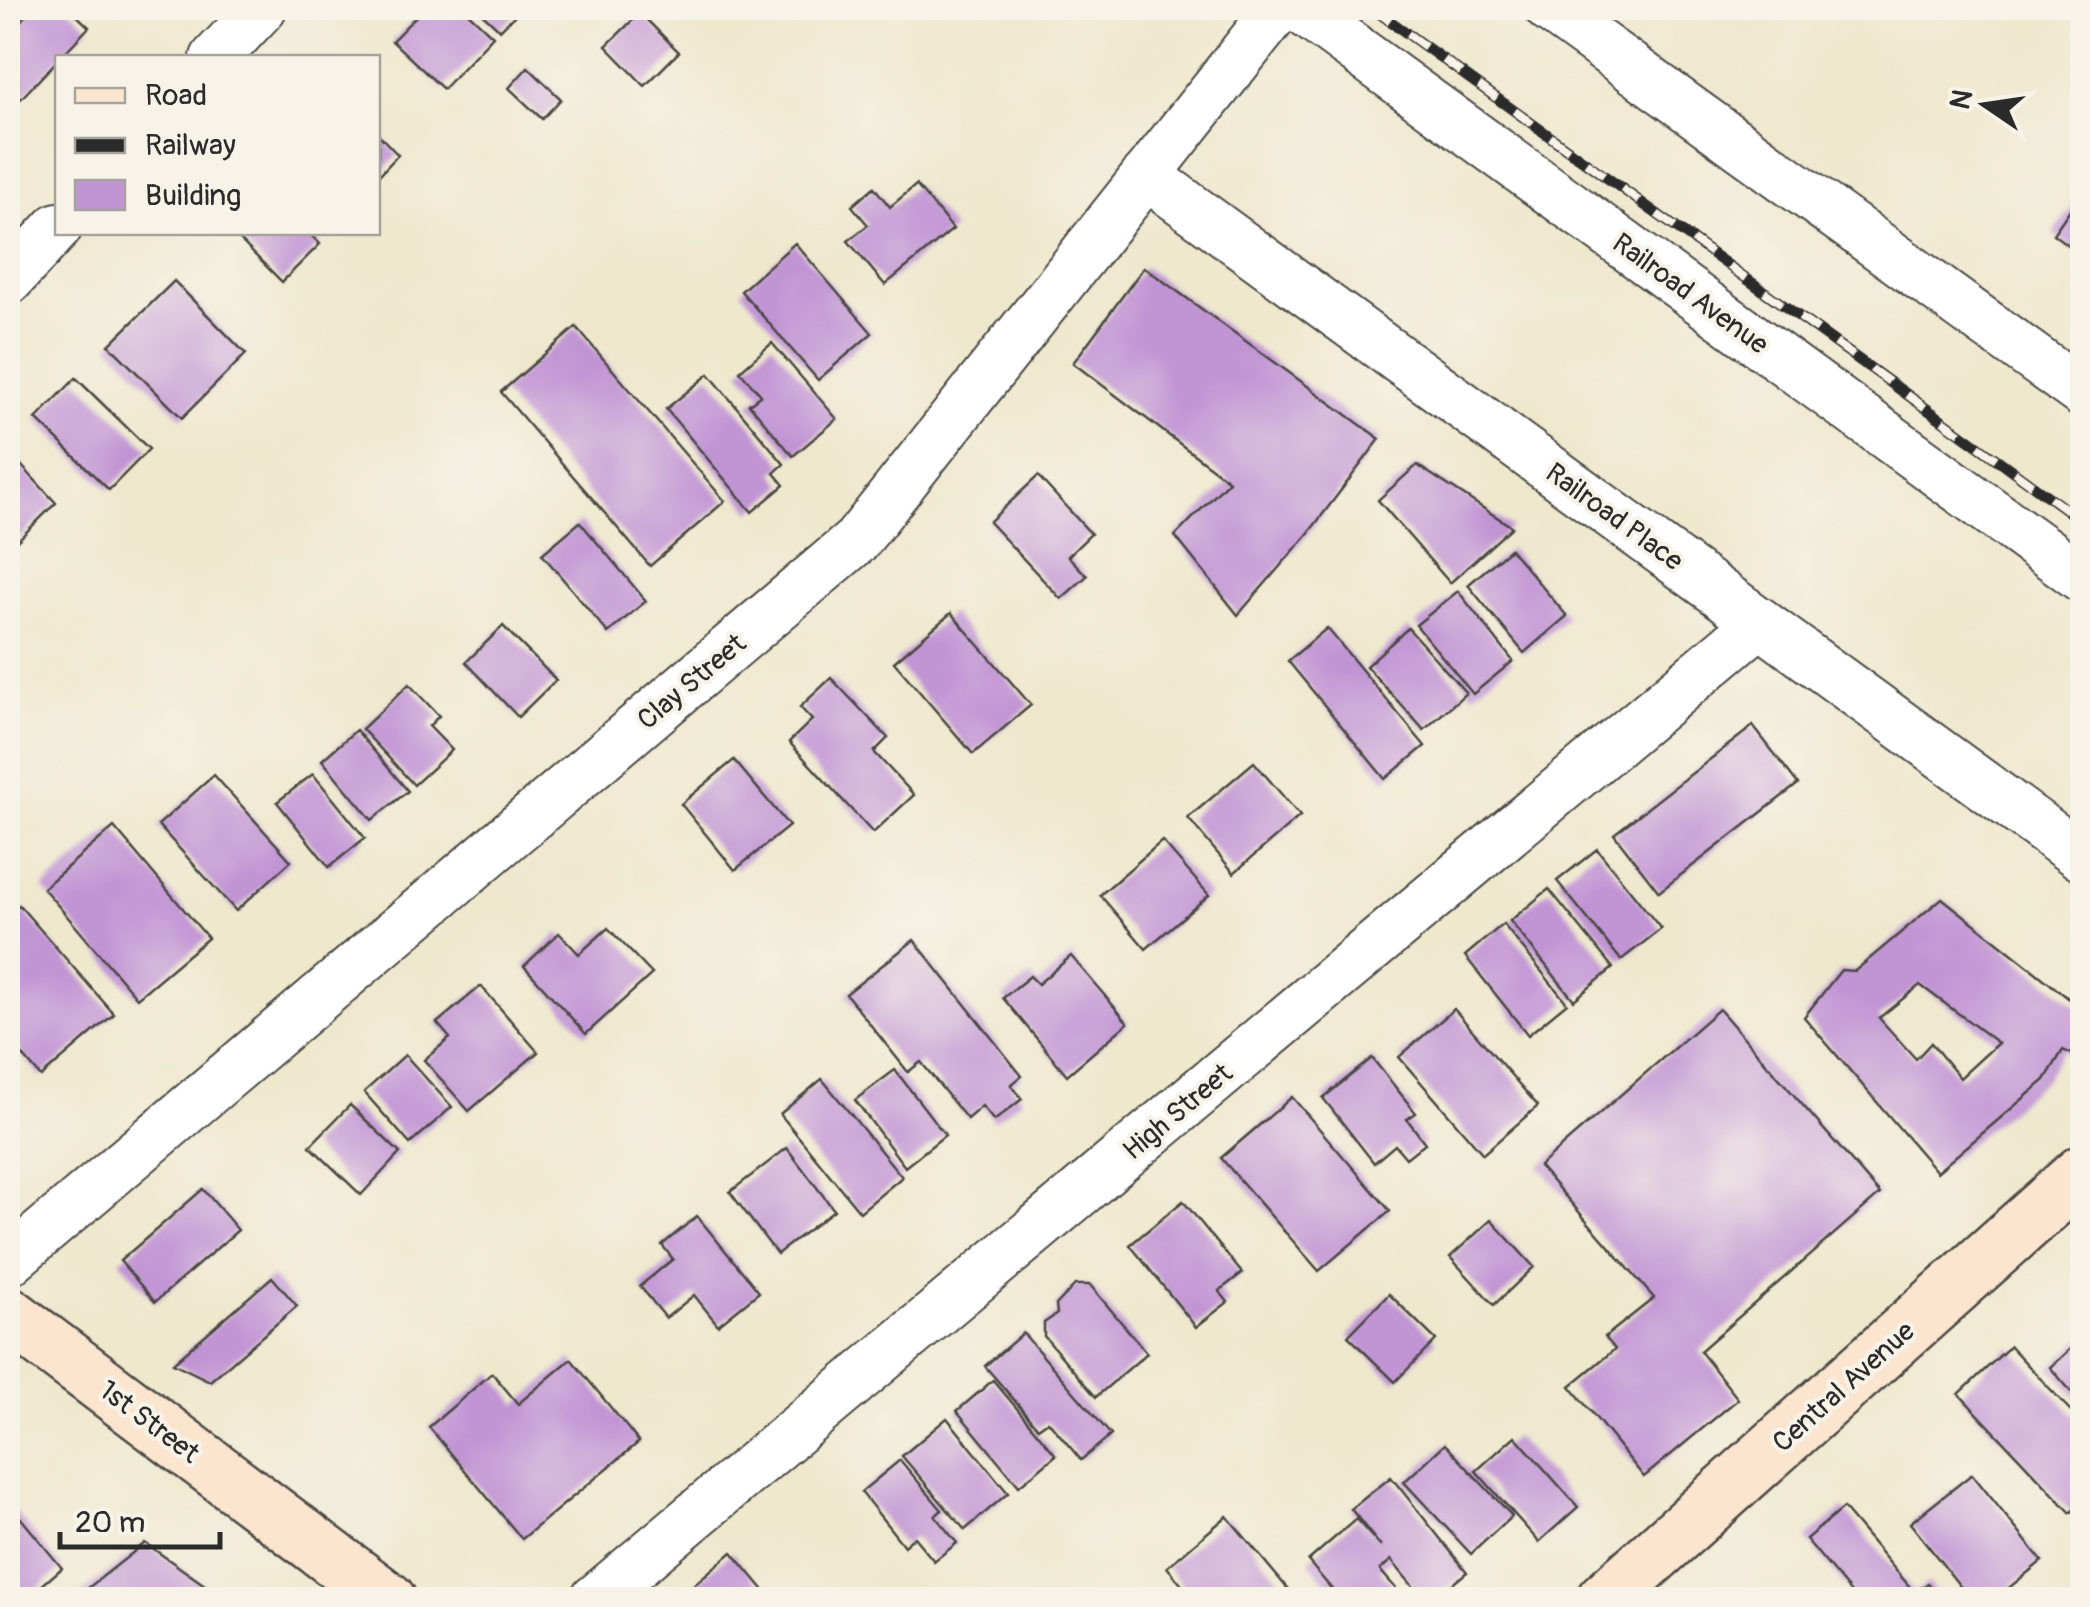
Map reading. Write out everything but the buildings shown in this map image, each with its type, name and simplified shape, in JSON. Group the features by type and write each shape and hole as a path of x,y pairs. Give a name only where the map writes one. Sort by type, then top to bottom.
{"street":[{"path":"218,55 262,8"},
{"name":"Clay Street","path":"8,1262 858,540 1279,8"},
{"name":"Railroad Avenue","path":"1300,8 2082,578"},
{"path":"1550,8 2082,392"},
{"name":"Railroad Place","path":"1146,175 2082,857"},
{"path":"8,281 55,230"},
{"name":"High Street","path":"594,1600 1760,622"},
{"name":"Central Avenue","path":"1604,1600 2082,1173"},
{"name":"1st Street","path":"8,1314 388,1600"}],"railway":[{"path":"1372,8 2082,521"}]}
